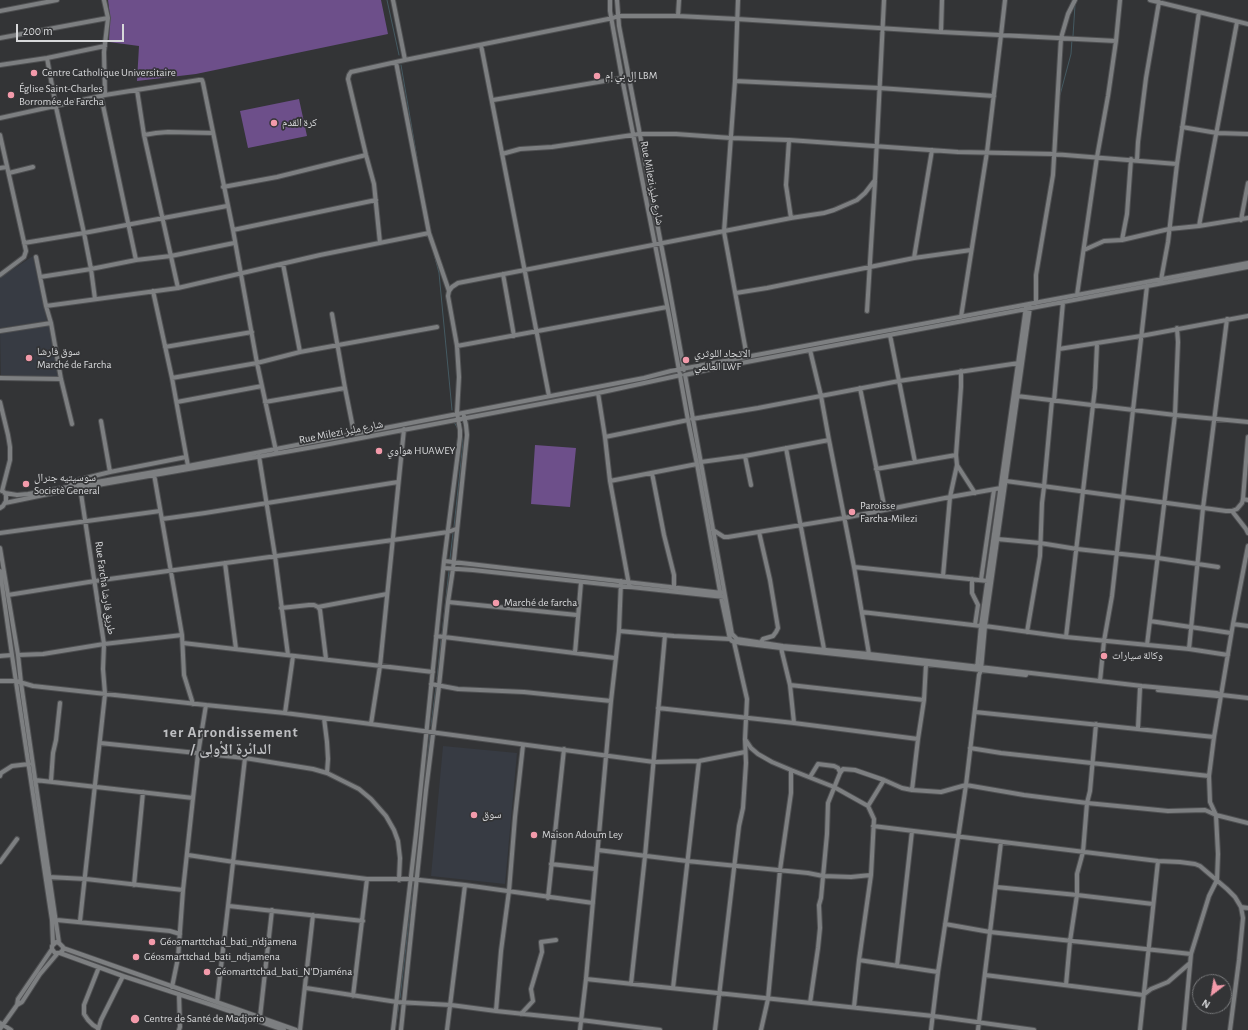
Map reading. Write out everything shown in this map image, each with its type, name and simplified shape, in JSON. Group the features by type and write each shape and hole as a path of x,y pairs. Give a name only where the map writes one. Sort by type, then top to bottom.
{"street":[{"path":"0,11 57,0"},
{"path":"104,0 108,18 105,46 103,96 136,260"},
{"path":"393,0 405,60"},
{"name":"Rue Milezi شارع مليز","path":"610,0 622,78 656,245 679,376"},
{"name":"Rue Milezi شارع مليز","path":"6,503 154,473 464,419 598,393 685,374 639,134 618,16 617,0"},
{"path":"678,16 679,0"},
{"path":"738,0 736,81 724,232 747,357"},
{"path":"867,311 884,0"},
{"path":"941,32 942,0"},
{"path":"962,317 987,152 1005,0"},
{"path":"1036,303 1036,275 1053,175 1053,154 1061,38 1068,14 1075,0"},
{"path":"1077,295 1097,157 1108,96 1120,0"},
{"path":"1150,0 1248,24"},
{"path":"1137,160 1146,78 1159,2"},
{"path":"1161,280 1168,242 1177,164 1199,12"},
{"path":"380,243 374,184 348,79 351,72 618,16 678,16 1116,41"},
{"path":"0,38 108,18"},
{"path":"1199,226 1237,22"},
{"path":"481,45 493,100 549,396"},
{"path":"0,65 47,58 105,46"},
{"path":"47,58 84,233 95,299"},
{"path":"393,1030 411,879 444,561 460,436 457,413 459,377 457,346 448,296 449,291 429,233 396,62"},
{"path":"493,100 622,78"},
{"path":"0,118 103,96 202,80 257,362 276,451"},
{"path":"736,81 879,88 994,96"},
{"path":"136,90 144,135 178,288"},
{"path":"1182,127 1217,133 1248,134"},
{"path":"144,135 156,132 213,133"},
{"path":"502,154 520,149 552,147 634,134 676,134 932,150 1053,154 1131,159 1177,164"},
{"path":"0,135 26,251 25,255 0,275"},
{"path":"789,140 786,185 791,218"},
{"path":"914,258 932,150"},
{"path":"224,187 277,177 366,155"},
{"path":"1122,240 1128,214 1131,159"},
{"path":"0,168 6,167"},
{"path":"9,173 33,167"},
{"path":"449,291 458,283 791,218 824,213 857,200 865,193 875,180"},
{"path":"1241,220 1248,183"},
{"path":"232,230 376,200"},
{"path":"24,243 227,206"},
{"path":"1084,250 1104,241 1122,240 1169,229 1248,218"},
{"path":"46,306 178,288 240,273 429,233"},
{"path":"40,277 136,260 171,256 234,243"},
{"path":"736,293 914,258 971,250"},
{"path":"36,257 51,323 61,379 72,424"},
{"path":"283,264 300,352"},
{"path":"690,419 685,374 890,335 1028,307 1036,303 1248,264"},
{"path":"684,369 962,317 1063,302 1248,267"},
{"path":"504,274 514,336"},
{"path":"1100,681 1104,641 1112,596 1147,286"},
{"path":"153,291 177,402 188,466"},
{"path":"1027,632 1037,573 1042,503 1060,349 1063,302"},
{"path":"457,346 667,307"},
{"path":"931,1030 938,972 966,785 988,581 1028,307"},
{"path":"983,626 1006,481 1028,307"},
{"path":"332,314 354,433"},
{"path":"1060,349 1097,344 1248,316"},
{"path":"1189,649 1203,508 1226,319"},
{"path":"0,331 51,323"},
{"path":"172,378 257,362 300,352 437,327"},
{"path":"1147,645 1175,415 1178,342 1177,328"},
{"path":"165,346 252,332"},
{"path":"890,335 915,462"},
{"path":"1066,637 1095,388 1097,344"},
{"path":"810,350 821,396 869,654"},
{"path":"605,438 690,419 758,408 899,381 1019,362"},
{"name":"Rue Milezi شارع مليز","path":"154,473 188,466 260,456 354,433 644,378 684,369"},
{"path":"942,576 950,497 957,465 956,454 961,371"},
{"path":"679,376 690,419 713,530 723,595 732,634 737,639 869,654 979,670 1218,693 1248,698"},
{"path":"0,378 61,379"},
{"path":"177,402 262,386"},
{"path":"265,402 345,388"},
{"path":"860,388 885,510"},
{"path":"598,393 610,481 629,585"},
{"path":"1016,396 1093,406 1248,422"},
{"path":"0,402 10,447 10,460 2,491 7,498 6,503 0,508"},
{"path":"401,1030 426,790 453,569 467,435 463,412"},
{"path":"100,421 110,472"},
{"path":"371,724 380,666 404,429"},
{"path":"1006,481 1232,511 1237,509 1242,503 1243,499 1248,437"},
{"path":"610,481 699,463 829,440"},
{"path":"786,448 824,649"},
{"path":"876,469 956,454"},
{"path":"260,456 288,655"},
{"path":"745,456 751,485"},
{"path":"66,487 78,480 110,472 186,457"},
{"path":"699,463 732,640 747,693 744,738 746,763 743,808 739,826 715,1030"},
{"path":"957,465 976,492"},
{"path":"154,473 182,635 184,675 193,704"},
{"path":"652,473 664,535 674,575 674,588"},
{"path":"162,519 205,514 398,482"},
{"name":"Rue Milezi شارع مليز","path":"2,491 17,495 66,487 80,487"},
{"name":"Rue Farcha طريق فارشا","path":"80,487 104,644 102,669 105,694 86,879 80,921"},
{"path":"713,530 724,537 728,537 800,526 1001,488"},
{"path":"981,580 994,490"},
{"path":"1243,499 1248,500"},
{"path":"0,533 160,511"},
{"path":"1232,511 1246,528 1248,533"},
{"path":"8,595 448,532 456,529"},
{"path":"759,532 770,580 778,628 773,636 765,638 761,642"},
{"path":"997,539 1158,558 1218,567"},
{"path":"1184,1030 1191,954 1202,917 1216,880 1218,854 1216,815 1210,802 1209,776 1231,633 1248,546"},
{"path":"0,548 18,656 35,780 52,920 53,944 52,950 18,999 17,1005"},
{"path":"444,561 629,585 723,595"},
{"path":"225,563 236,648"},
{"path":"854,567 988,581"},
{"path":"444,568 480,570 581,582 621,584"},
{"path":"0,571 29,764 59,943 63,948 296,1030"},
{"path":"972,579 972,593 978,605 975,626"},
{"path":"575,653 577,615 581,582"},
{"path":"580,1030 615,658 619,631 621,584"},
{"path":"629,585 674,588 723,595"},
{"path":"281,608 309,605 318,607 387,594"},
{"path":"448,602 577,615"},
{"path":"318,607 321,614 326,659"},
{"path":"862,612 1066,637 1189,649 1228,655"},
{"path":"1150,621 1231,633"},
{"path":"1233,624 1248,626"},
{"path":"619,631 732,640 781,648 1140,688 1217,696 1222,694"},
{"path":"18,656 182,635"},
{"path":"631,984 645,856 665,635"},
{"path":"436,636 615,658"},
{"path":"183,643 432,672"},
{"path":"781,648 790,685 794,723"},
{"path":"0,656 12,656"},
{"path":"285,713 293,656"},
{"path":"912,790 924,700 926,664"},
{"path":"0,681 16,681 33,686 285,713 654,762 698,760 745,752"},
{"path":"431,684 458,689 524,692 611,701"},
{"path":"790,685 924,700"},
{"path":"1138,728 1140,688"},
{"path":"51,781 52,758 56,740 60,703"},
{"path":"172,987 178,958 183,890 193,798 206,705"},
{"path":"658,708 746,717 918,740"},
{"path":"975,712 1214,736"},
{"path":"324,718 328,759 327,773"},
{"path":"1066,985 1070,941 1077,895 1077,874 1082,852 1087,803 1090,790 1096,724"},
{"path":"744,738 751,748 772,762 834,787 868,806 874,819 871,875 854,1007"},
{"path":"100,743 245,758 292,765 327,773 359,788 386,816 398,841 400,858 399,880"},
{"path":"496,1011 500,951 509,891 523,745"},
{"path":"970,748 1001,753 1209,776"},
{"path":"548,898 564,749"},
{"path":"217,1002 245,758"},
{"path":"673,988 698,760"},
{"path":"0,776 12,766 29,764"},
{"path":"810,777 818,764 834,766 838,768 840,772"},
{"path":"810,1003 820,928 819,905 821,898 827,834 828,803 840,772 845,769 855,770 902,788 912,790 941,792 966,785 1024,795 1087,803 1168,811 1205,810 1216,815 1248,823"},
{"path":"761,1030 768,998 780,870 791,793 792,770"},
{"path":"35,780 193,798"},
{"path":"868,806 884,780"},
{"path":"134,885 143,792"},
{"path":"873,826 1158,861 1195,864 1205,869 1235,897 1241,907 1242,918 1239,960 1230,1030"},
{"path":"897,966 912,831"},
{"path":"0,862 17,839"},
{"path":"978,1030 1001,842"},
{"path":"598,850 823,876 851,877 871,875"},
{"path":"188,855 367,879 411,879 465,885 548,898 592,903"},
{"path":"1140,1030 1158,861"},
{"path":"551,864 596,869"},
{"path":"47,877 86,879 183,890"},
{"path":"353,996 367,879"},
{"path":"447,1030 465,885"},
{"path":"996,887 1153,904"},
{"path":"229,906 363,921"},
{"path":"1241,907 1248,908"},
{"path":"260,1018 272,910"},
{"path":"300,1030 306,988 313,916"},
{"path":"56,920 80,921 174,931 180,934"},
{"path":"945,924 990,932 1191,954"},
{"path":"521,1014 533,1001 532,989 542,952 541,942 556,940"},
{"path":"53,944 56,942 59,943"},
{"path":"0,1029 2,1024 17,1005 22,1002 40,974 63,948"},
{"path":"52,950 123,976 284,1030"},
{"path":"859,960 938,972"},
{"path":"985,975 1143,995 1151,989 1168,982 1190,963"},
{"path":"99,967 84,1005 84,1014 98,1029 100,1020 123,976"},
{"path":"586,979 854,1007 1034,1030"},
{"path":"306,988 397,1002 451,1005 660,1030"},
{"path":"179,994 179,1030"},
{"path":"2,1024 11,1030"}],"shaded area":[{"path":"108,0 381,0 388,34 196,74 137,81 139,46 109,42 110,16"},
{"name":"كرة القدم","path":"299,99 307,136 248,148 240,111"},
{"path":"33,256 47,321 0,328 0,278"},
{"name":"سوق فارشا Marché de Farcha","path":"50,322 61,378 1,377 0,329"},
{"path":"535,445 576,448 570,507 531,504"},
{"name":"سوق","path":"443,746 517,753 505,884 431,876"}],"waterway":[{"path":"387,0 399,55"},
{"path":"1073,36 1075,5"},
{"path":"1060,95 1071,54 1072,39"},
{"path":"401,65 417,158"},
{"path":"434,254 439,273 452,410"},
{"path":"454,422 458,429"},
{"path":"454,527 463,443 462,436"},
{"path":"450,559 453,533"},
{"path":"442,634 449,571"},
{"path":"437,679 441,640"},
{"path":"431,726 436,687"},
{"path":"414,877 430,735"},
{"path":"400,998 413,886"},
{"path":"395,1030 399,1004"}],"place":[{"name":"Centre Catholique Universitaire","path":"34,73"},
{"name":"إل بي إم LBM","path":"597,76"},
{"name":"Église Saint-Charles Borromée de Farcha","path":"11,95"},
{"name":"كرة القدم","path":"274,123"},
{"name":"سوق فارشا Marché de Farcha","path":"29,358"},
{"name":"الاتحاد اللوثري العالمي LWF","path":"686,360"},
{"name":"هواوي HUAWEY","path":"379,451"},
{"name":"سوسيتيه جنرال Societè General","path":"26,484"},
{"name":"Paroisse Farcha-Milezi","path":"852,512"},
{"name":"Marché de farcha","path":"496,603"},
{"name":"وكالة سيارات","path":"1104,656"},
{"name":"سوق","path":"474,815"},
{"name":"Maison Adoum Ley","path":"534,835"},
{"name":"Géosmarttchad_bati_n'djamena","path":"152,942"},
{"name":"Géosmarttchad_bati_ndjamena","path":"136,957"},
{"name":"Géomarttchad_bati_N'Djaména","path":"207,972"},
{"name":"Centre de Santé de Madjorio","path":"135,1019"}],"district":[{"name":"1er Arrondissement / الدائرة الأولى","path":"231,740"}]}
